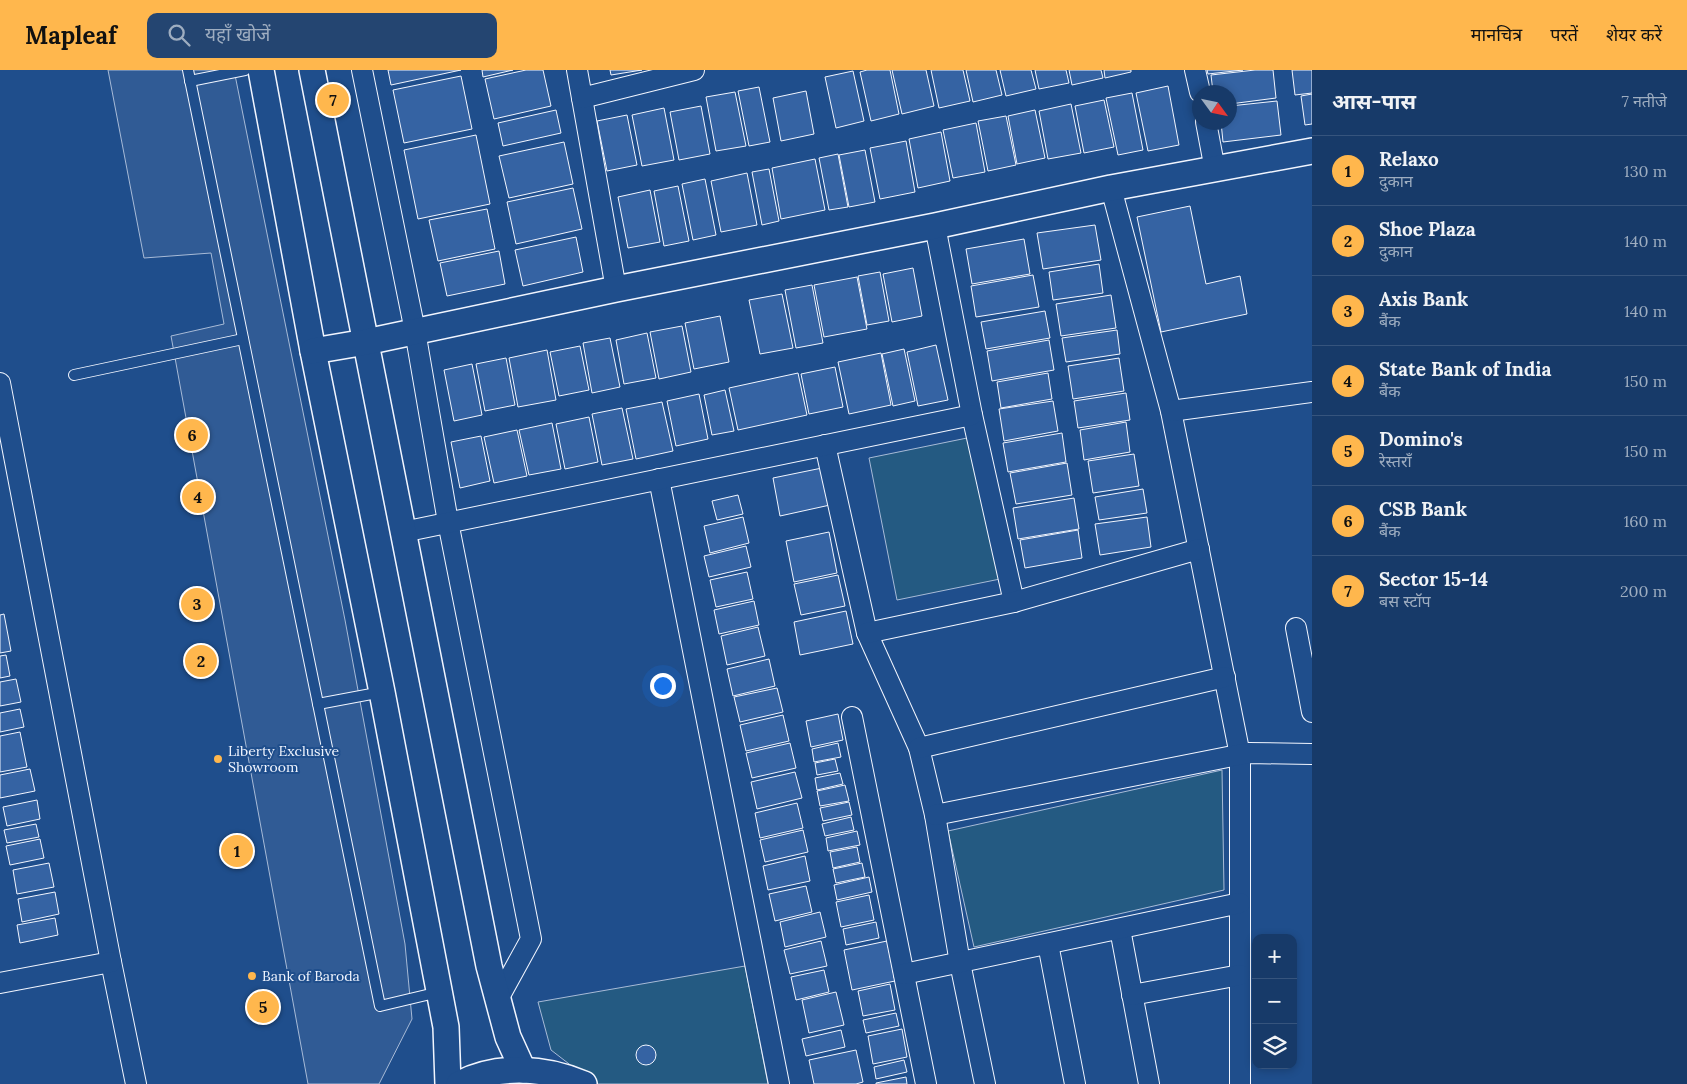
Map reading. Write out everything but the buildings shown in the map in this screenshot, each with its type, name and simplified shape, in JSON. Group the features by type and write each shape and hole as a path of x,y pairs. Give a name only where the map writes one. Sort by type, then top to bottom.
{"street":[{"path":"261,70 313,351 440,992 446,1027 448,1084"},
{"path":"312,70 489,966 508,1037 523,1070"},
{"path":"362,70 415,332 448,522 531,939 498,999"},
{"path":"577,70 616,289"},
{"path":"582,98 694,70"},
{"path":"1195,70 1198,85"},
{"path":"1208,130 1215,170"},
{"path":"313,351 366,342 616,289 935,226 1111,188 1312,151"},
{"path":"1111,188 1171,411 1240,755 1240,1084"},
{"path":"935,226 972,415 1014,602"},
{"path":"0,383 110,962 136,1084"},
{"path":"1171,411 1312,392"},
{"path":"403,532 972,415"},
{"path":"825,445 867,633 919,748 935,815 960,963 985,1084"},
{"path":"659,479 779,1084"},
{"path":"867,633 1014,602 1199,549"},
{"path":"1296,628 1312,712"},
{"path":"919,748 1225,677"},
{"path":"852,717 926,1084"},
{"path":"935,815 1240,755 1312,754"},
{"path":"904,974 1240,903"},
{"path":"1120,929 1149,1084"},
{"path":"1048,944 1075,1084"},
{"path":"0,983 110,962"},
{"path":"1132,995 1240,975"},
{"path":"459,1084 484,1075 503,1071 523,1070 554,1073 584,1084"}],"lane":[{"path":"188,70 380,1006 440,992"},
{"path":"190,81 245,70"},
{"path":"74,375 243,338"},
{"path":"318,704 382,692"}],"shaded area":[{"path":"108,70 234,70 345,620 405,944 412,1019 379,1084 308,1084 171,336 224,324 211,253 144,258"},
{"path":"972,437 1000,579 897,600 869,458"},
{"path":"1222,770 1224,890 974,947 948,831"},
{"path":"745,966 768,1084 595,1084 551,1050 538,1002"}],"place":[{"name":"Sector 15-14","path":"333,100"},
{"name":"CSB Bank","path":"192,435"},
{"name":"State Bank of India","path":"198,497"},
{"name":"Axis Bank","path":"197,604"},
{"name":"Shoe Plaza","path":"201,661"},
{"name":"Liberty Exclusive Showroom","path":"218,759"},
{"name":"Relaxo","path":"237,851"},
{"name":"Bank of Baroda","path":"252,976"},
{"name":"Domino's","path":"263,1007"}]}
